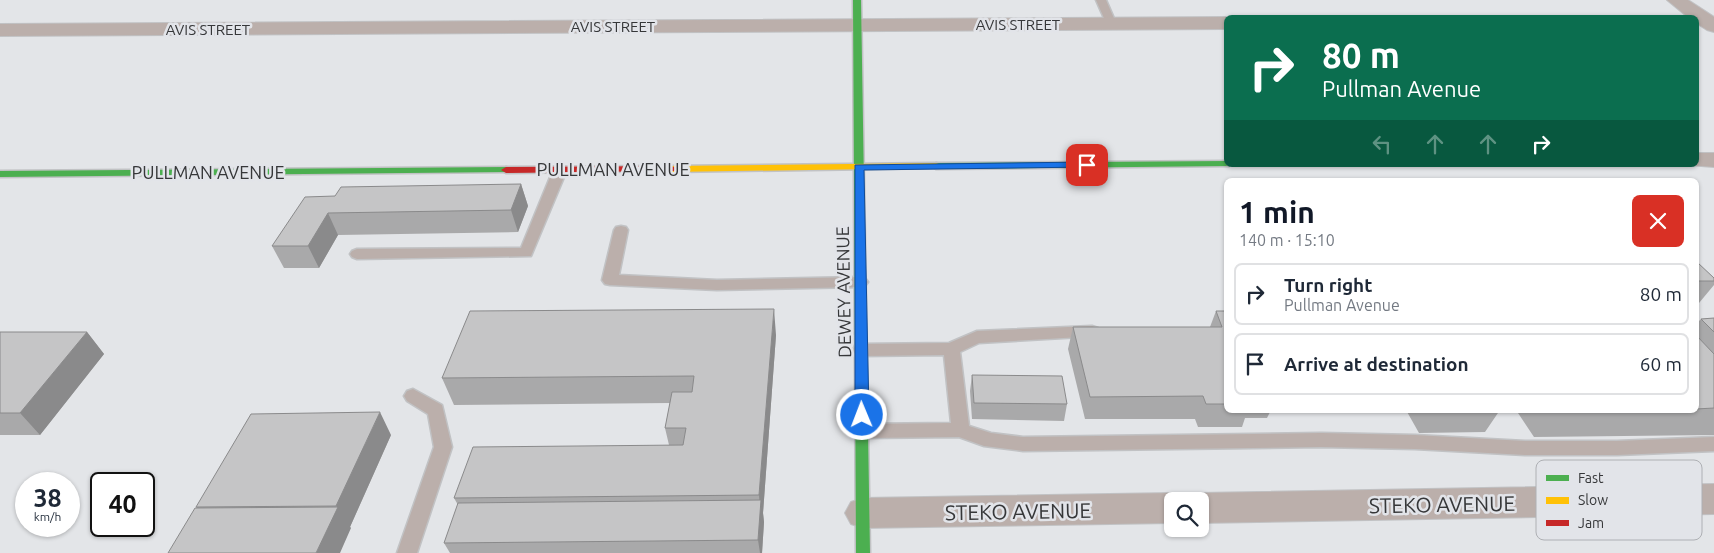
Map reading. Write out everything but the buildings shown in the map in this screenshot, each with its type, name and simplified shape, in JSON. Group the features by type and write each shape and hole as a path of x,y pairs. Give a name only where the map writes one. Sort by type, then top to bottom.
{"street":[{"name":"DEWEY AVENUE","path":"857,0 863,553"},
{"path":"1676,0 1698,15"},
{"name":"AVIS STREET","path":"0,30 1224,23"},
{"path":"1699,160 1714,160"},
{"name":"PULLMAN AVENUE","path":"0,174 1224,164"},
{"name":"STEKO AVENUE","path":"1209,508 1536,502"},
{"name":"STEKO AVENUE","path":"863,514 1164,508"}],"lane":[{"path":"1101,0 1111,23"},
{"path":"356,254 526,253 560,170"},
{"path":"622,230 610,280 717,285 860,282"},
{"path":"861,350 951,349 977,337 1107,331"},
{"path":"951,349 961,430"},
{"path":"407,553 443,447 436,410 413,396"},
{"path":"862,431 961,430 972,436 989,441 1024,444 1321,440 1415,442 1526,448 1617,448 1714,444"}],"traffic: fast":[{"path":"857,0 863,553"},
{"path":"936,166 1224,164"},
{"path":"0,174 506,170"}],"traffic: slow":[{"path":"671,169 936,166"}],"traffic: jam":[{"path":"506,170 671,169"}],"route":[{"path":"862,415 859,167 1087,165"}]}
